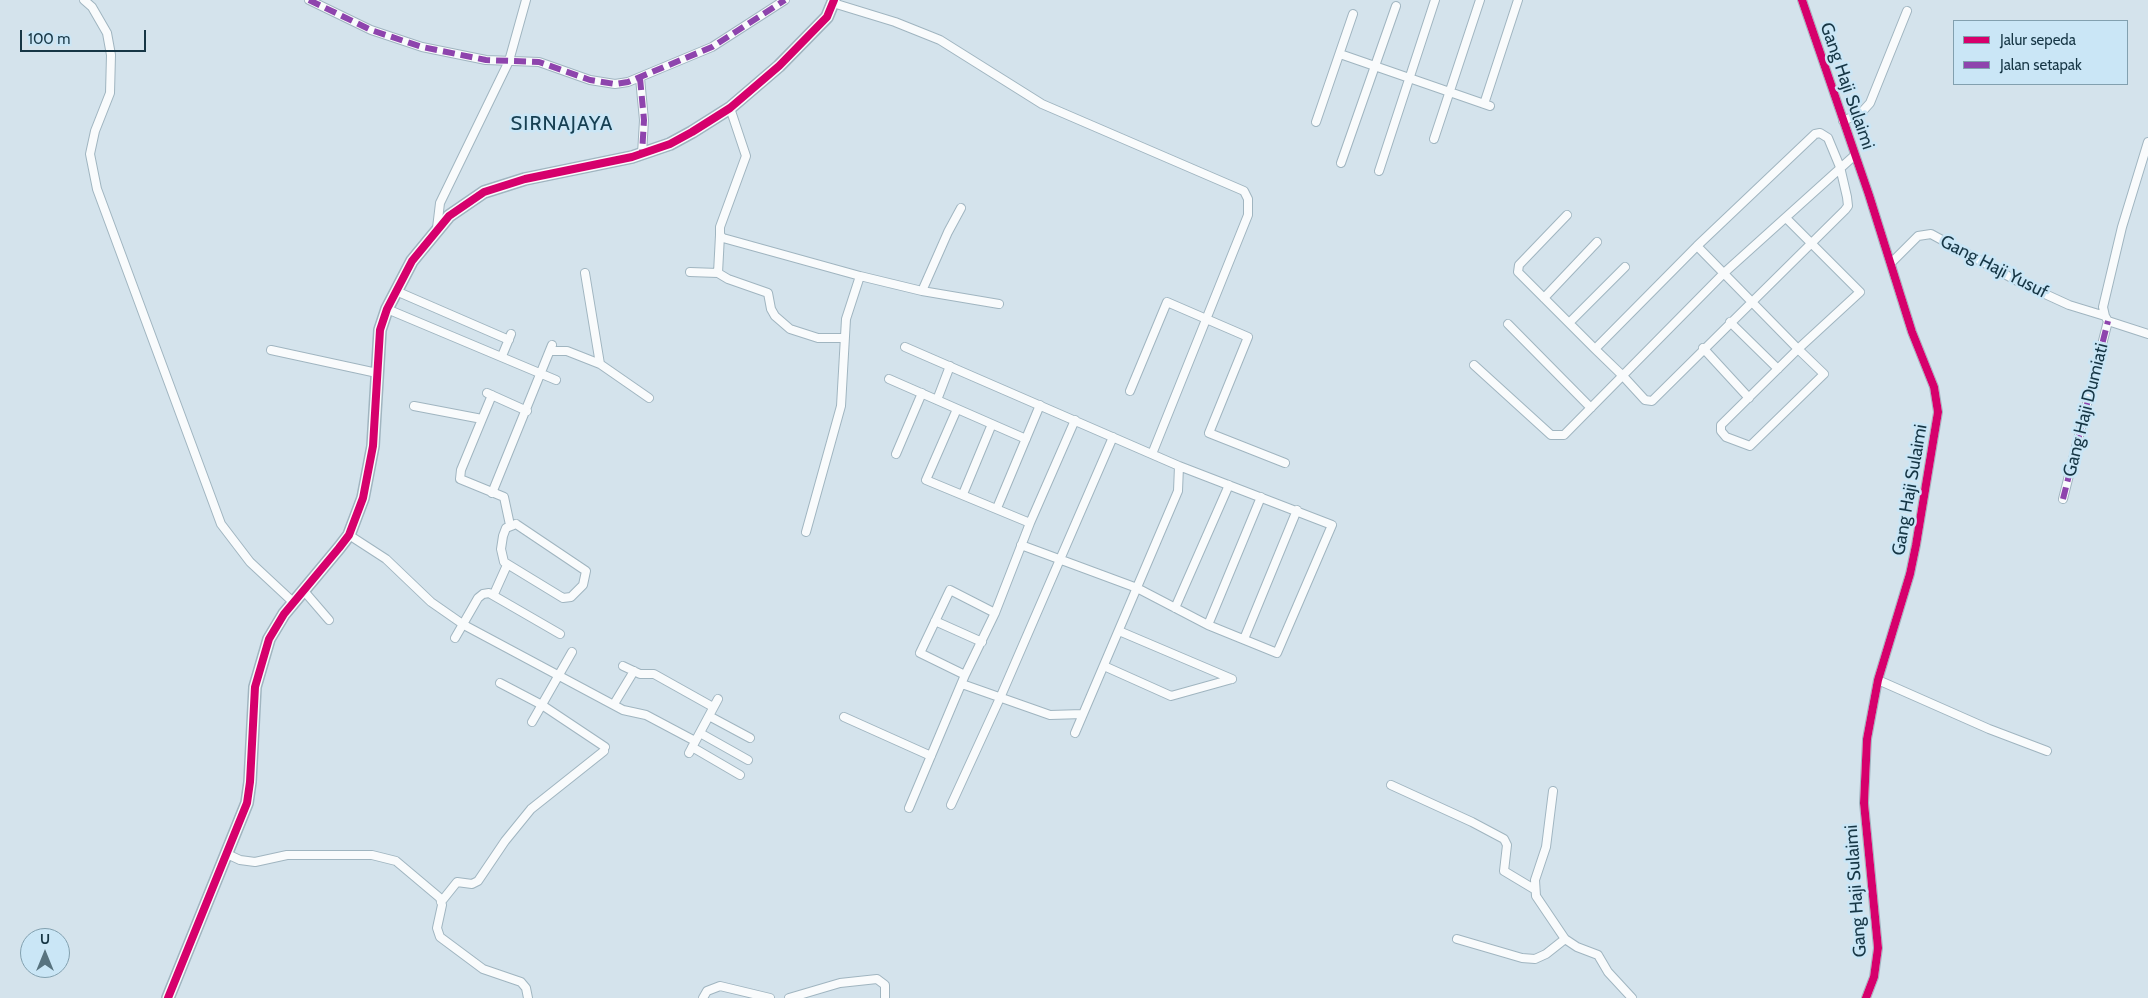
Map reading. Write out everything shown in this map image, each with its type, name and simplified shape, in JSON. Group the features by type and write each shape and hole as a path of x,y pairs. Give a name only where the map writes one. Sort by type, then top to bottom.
{"street":[{"path":"84,0 92,7 107,33 111,55 110,93 90,154 97,189 221,524 250,562 293,602"},
{"path":"309,0 389,37 462,56 539,62 599,82 622,83 640,78 722,42 785,0"},
{"path":"437,228 440,203 509,61 526,0"},
{"path":"1379,171 1436,0"},
{"path":"1434,139 1451,93 1480,0"},
{"path":"1340,54 1487,105 1518,0"},
{"name":"Gang Haji Sulaimi","path":"1802,0 1891,263 1912,332 1934,387 1938,412 1910,574 1878,680 1867,739 1864,766 1866,820 1878,948 1874,977 1866,998"},
{"path":"168,998 227,854 250,790 253,704 260,666 273,630 293,602 349,535 363,498 371,462 380,335 387,309 412,261 437,228 460,207 484,192 502,186 642,154 681,139 730,108 814,32 830,13 834,1 895,22 940,40 1042,104 1244,191 1248,199 1248,216 1152,454"},
{"path":"1341,163 1396,6"},
{"path":"1842,121 1861,114 1870,104 1907,11"},
{"path":"1316,122 1354,14"},
{"path":"640,78 644,120 642,154"},
{"path":"718,273 720,227 746,156 730,108"},
{"path":"1567,215 1518,268 1518,272 1645,400 1652,401 1703,348 1848,206 1840,167 1828,138 1815,134 1697,246 1595,349"},
{"name":"Gang Haji Dumiati","path":"2063,499 2106,318 2104,307 2122,227 2148,142"},
{"path":"1474,365 1552,435 1560,437 1569,433 1591,408 1724,273 1855,155"},
{"path":"922,291 948,232 961,208"},
{"path":"1697,246 1724,273 1798,349 1824,375 1750,446 1726,437 1720,429 1721,425 1798,349 1860,292 1786,218"},
{"name":"Gang Haji Yusuf","path":"1891,263 1918,236 1931,234 2069,305 2148,334"},
{"path":"720,235 727,241 860,276 922,291 999,304"},
{"path":"1544,298 1597,242"},
{"path":"1569,323 1625,267"},
{"path":"690,272 718,273 728,279 768,293 771,309 775,316 790,329 818,338 844,338"},
{"path":"585,273 600,364"},
{"path":"806,532 841,406 844,338 850,305 860,276"},
{"path":"396,290 510,337 502,356"},
{"path":"1130,391 1167,302 1248,336 1209,433 1285,463"},
{"path":"387,309 556,380"},
{"path":"1730,322 1778,370"},
{"path":"1508,324 1591,408"},
{"path":"904,347 1179,466 1332,525 1278,653 1208,626 1137,588 1021,545"},
{"path":"492,493 527,412 551,348 567,351 600,364 649,398"},
{"path":"1703,348 1750,398"},
{"path":"271,350 377,373"},
{"path":"937,400 950,366"},
{"path":"889,379 1026,439"},
{"path":"896,454 922,393"},
{"path":"510,525 504,497 460,479 461,470 482,419 489,394 527,412"},
{"path":"997,508 1040,405"},
{"path":"414,406 482,419"},
{"path":"957,409 926,480 997,508 1030,524"},
{"path":"909,808 965,675 995,613 1021,545 1075,420"},
{"path":"963,494 992,424"},
{"path":"950,804 1000,698 1113,437"},
{"path":"1075,734 1178,492 1179,466"},
{"path":"1175,608 1229,484"},
{"path":"1208,626 1261,497"},
{"path":"1244,639 1297,510"},
{"path":"516,524 525,528 586,571 586,578 583,585 570,597 563,598 507,565 502,556 501,549 506,528 516,524"},
{"path":"349,535 386,559 431,602 464,625 623,710 646,715 692,747 740,775"},
{"path":"494,594 507,565"},
{"path":"965,675 920,653 950,590 995,613"},
{"path":"304,591 329,620"},
{"path":"455,638 478,598 483,594 494,594 560,634"},
{"path":"935,621 982,642"},
{"path":"1104,666 1171,696 1232,679 1119,631"},
{"path":"532,722 572,652"},
{"path":"622,666 640,674 654,674 713,708"},
{"path":"614,704 634,671"},
{"path":"1878,680 1981,726 2047,751"},
{"path":"500,684 542,705 604,749 531,809 505,841 478,881 472,884 457,882 441,902 437,928 440,937 489,972 522,982 526,988 528,998"},
{"path":"962,684 1050,715 1083,714"},
{"path":"692,747 718,699"},
{"path":"709,716 750,738"},
{"path":"844,717 931,756"},
{"path":"700,733 748,760"},
{"path":"1391,785 1472,822 1504,839 1507,845 1504,871 1534,889"},
{"path":"1553,791 1546,847 1536,874 1534,889 1539,902 1565,939 1577,947 1598,955 1608,972 1632,998"},
{"path":"227,854 240,860 255,862 287,855 382,856 396,861 438,896 441,902"},
{"path":"1457,940 1522,958 1534,959 1546,954 1565,939"},
{"path":"788,998 840,983 877,980 885,985 885,998"},
{"path":"703,998 707,991 720,986 770,998"}],"marked path":[{"path":"309,0 371,30 422,47 486,60 539,62 590,80 615,84 628,82 712,47 785,0"},
{"path":"640,78 644,120 642,154"},
{"path":"2063,499 2108,321"}],"cycle path":[{"path":"168,998 247,803 250,782 255,687 269,639 284,614 349,535 363,498 373,446 380,330 387,309 412,261 449,216 484,192 525,179 632,157 670,144 692,132 730,108 779,66 827,17 834,0"},
{"path":"1802,0 1869,195 1912,332 1934,387 1938,412 1910,574 1878,680 1867,739 1864,803 1878,948 1874,977 1866,998"}],"district":[{"name":"SIRNAJAYA","path":"562,124"}]}
